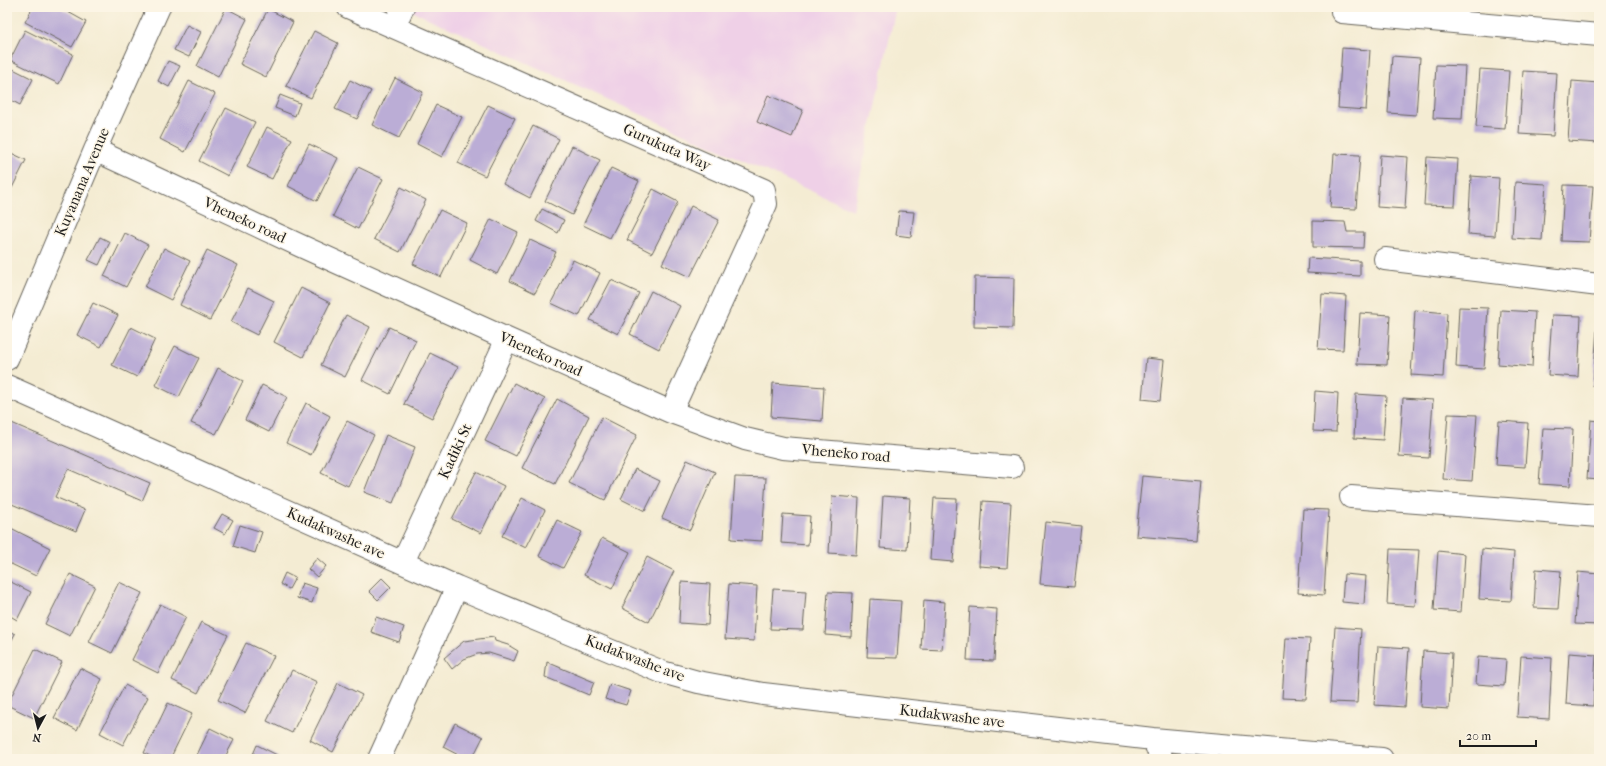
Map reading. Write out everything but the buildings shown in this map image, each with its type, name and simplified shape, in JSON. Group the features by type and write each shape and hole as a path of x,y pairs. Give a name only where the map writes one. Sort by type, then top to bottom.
{"street":[{"name":"Kuyanana Avenue","path":"7,359 95,150 159,7"},
{"name":"Gurukuta Way","path":"348,7 764,190 766,204 672,412"},
{"path":"394,27 404,7"},
{"path":"1342,12 1599,35"},
{"name":"Vheneko road","path":"95,150 294,243 507,339 672,412 744,439 783,448 1012,467"},
{"path":"1385,259 1599,285"},
{"name":"Kadiki St","path":"403,562 507,339"},
{"name":"Kudakwashe ave","path":"7,386 201,474 457,587 662,672 698,682 763,694 1153,739 1326,756 1382,759"},
{"path":"1351,497 1599,516"},
{"path":"379,759 457,587"},
{"path":"1153,739 1162,759"}],"shaded area":[{"path":"403,7 896,7 853,210"}]}
